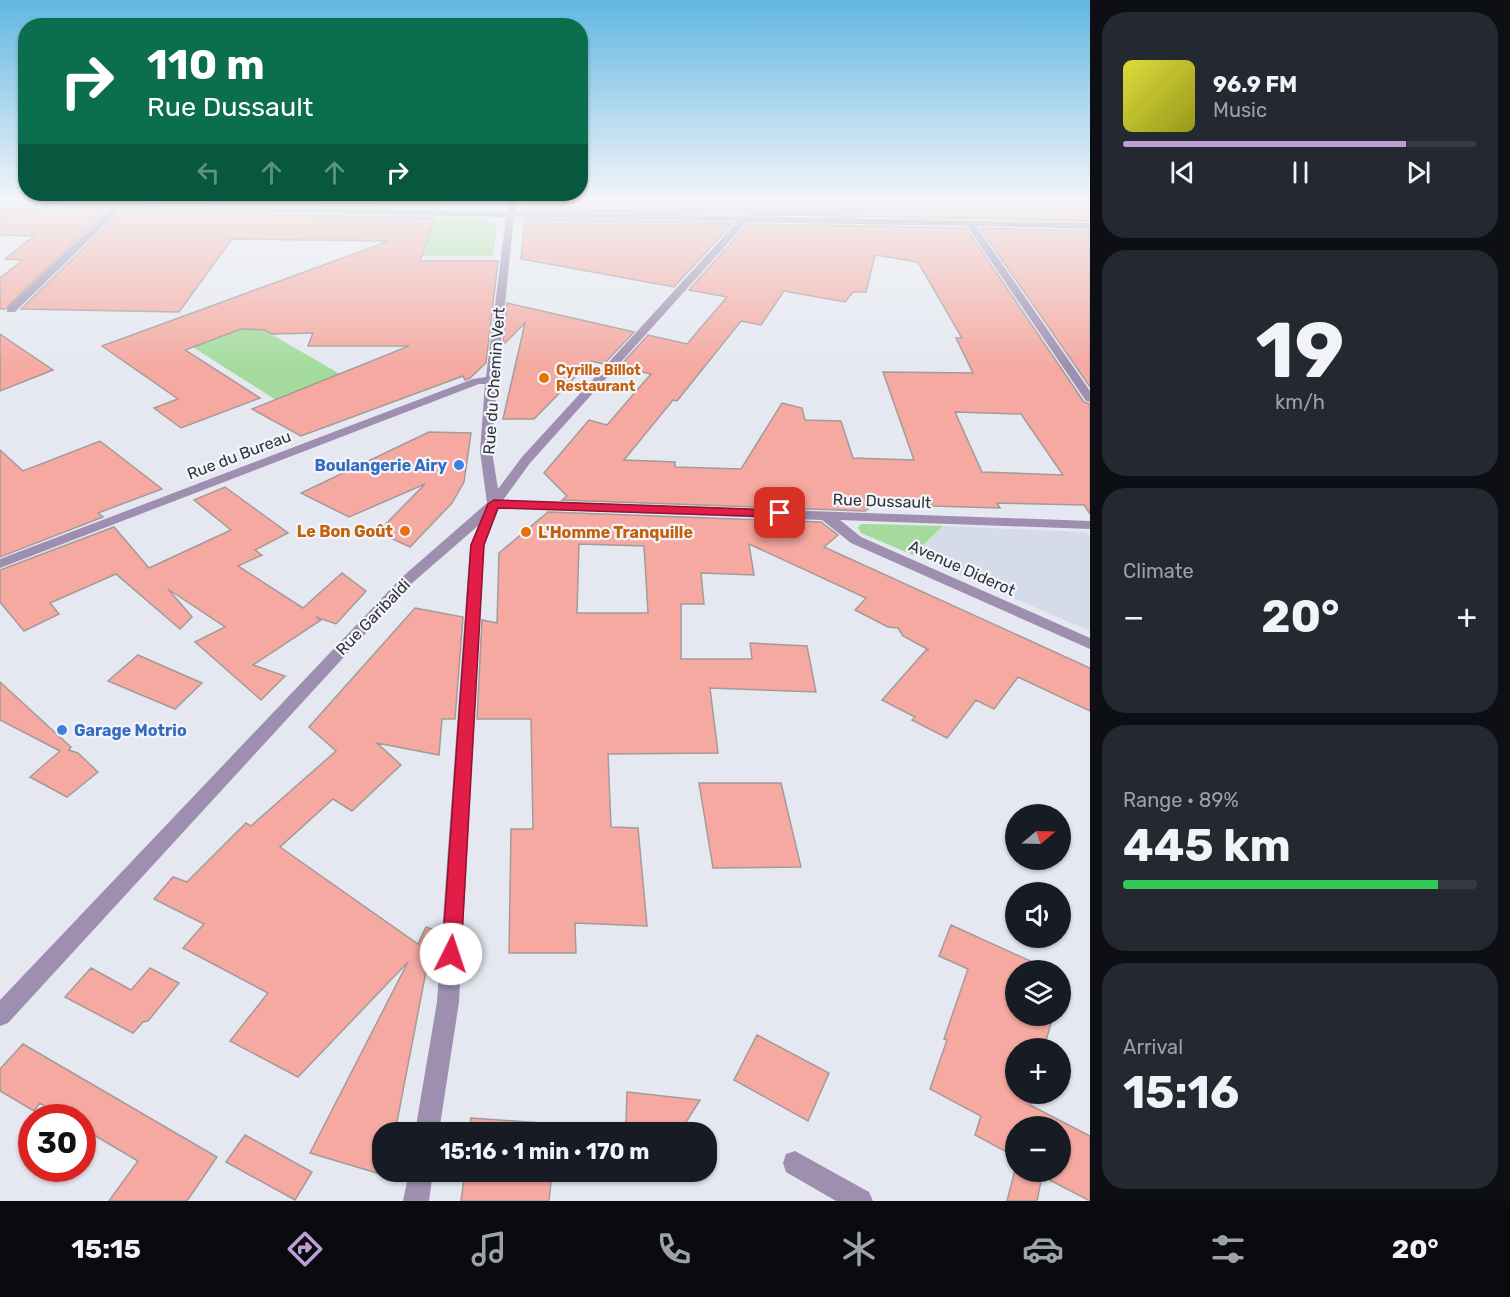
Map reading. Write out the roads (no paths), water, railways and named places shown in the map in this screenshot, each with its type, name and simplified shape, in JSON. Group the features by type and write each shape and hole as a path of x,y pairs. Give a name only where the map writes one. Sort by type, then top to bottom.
{"street":[{"path":"11,310 66,257"},
{"name":"Rue du Chemin Vert","path":"494,504 486,451 491,380 505,257"},
{"name":"Rue Garibaldi","path":"0,1016 406,581 494,504 525,460 710,257"},
{"path":"993,257 1090,399"},
{"name":"Rue du Bureau","path":"0,564 477,381 491,380"},
{"path":"429,1122 448,1002 477,545 494,504"},
{"name":"Rue Dussault","path":"494,504 1090,525"},
{"name":"Avenue Diderot","path":"825,515 856,540 1090,644"},
{"path":"795,1163 860,1201"},
{"path":"416,1201 419,1182"}],"place":[{"name":"Cyrille Billot Restaurant","path":"544,378"},
{"name":"Boulangerie Airy","path":"459,465"},
{"name":"Le Bon Goût","path":"405,531"},
{"name":"L'Homme Tranquille","path":"526,532"},
{"name":"Garage Motrio","path":"62,730"}]}
